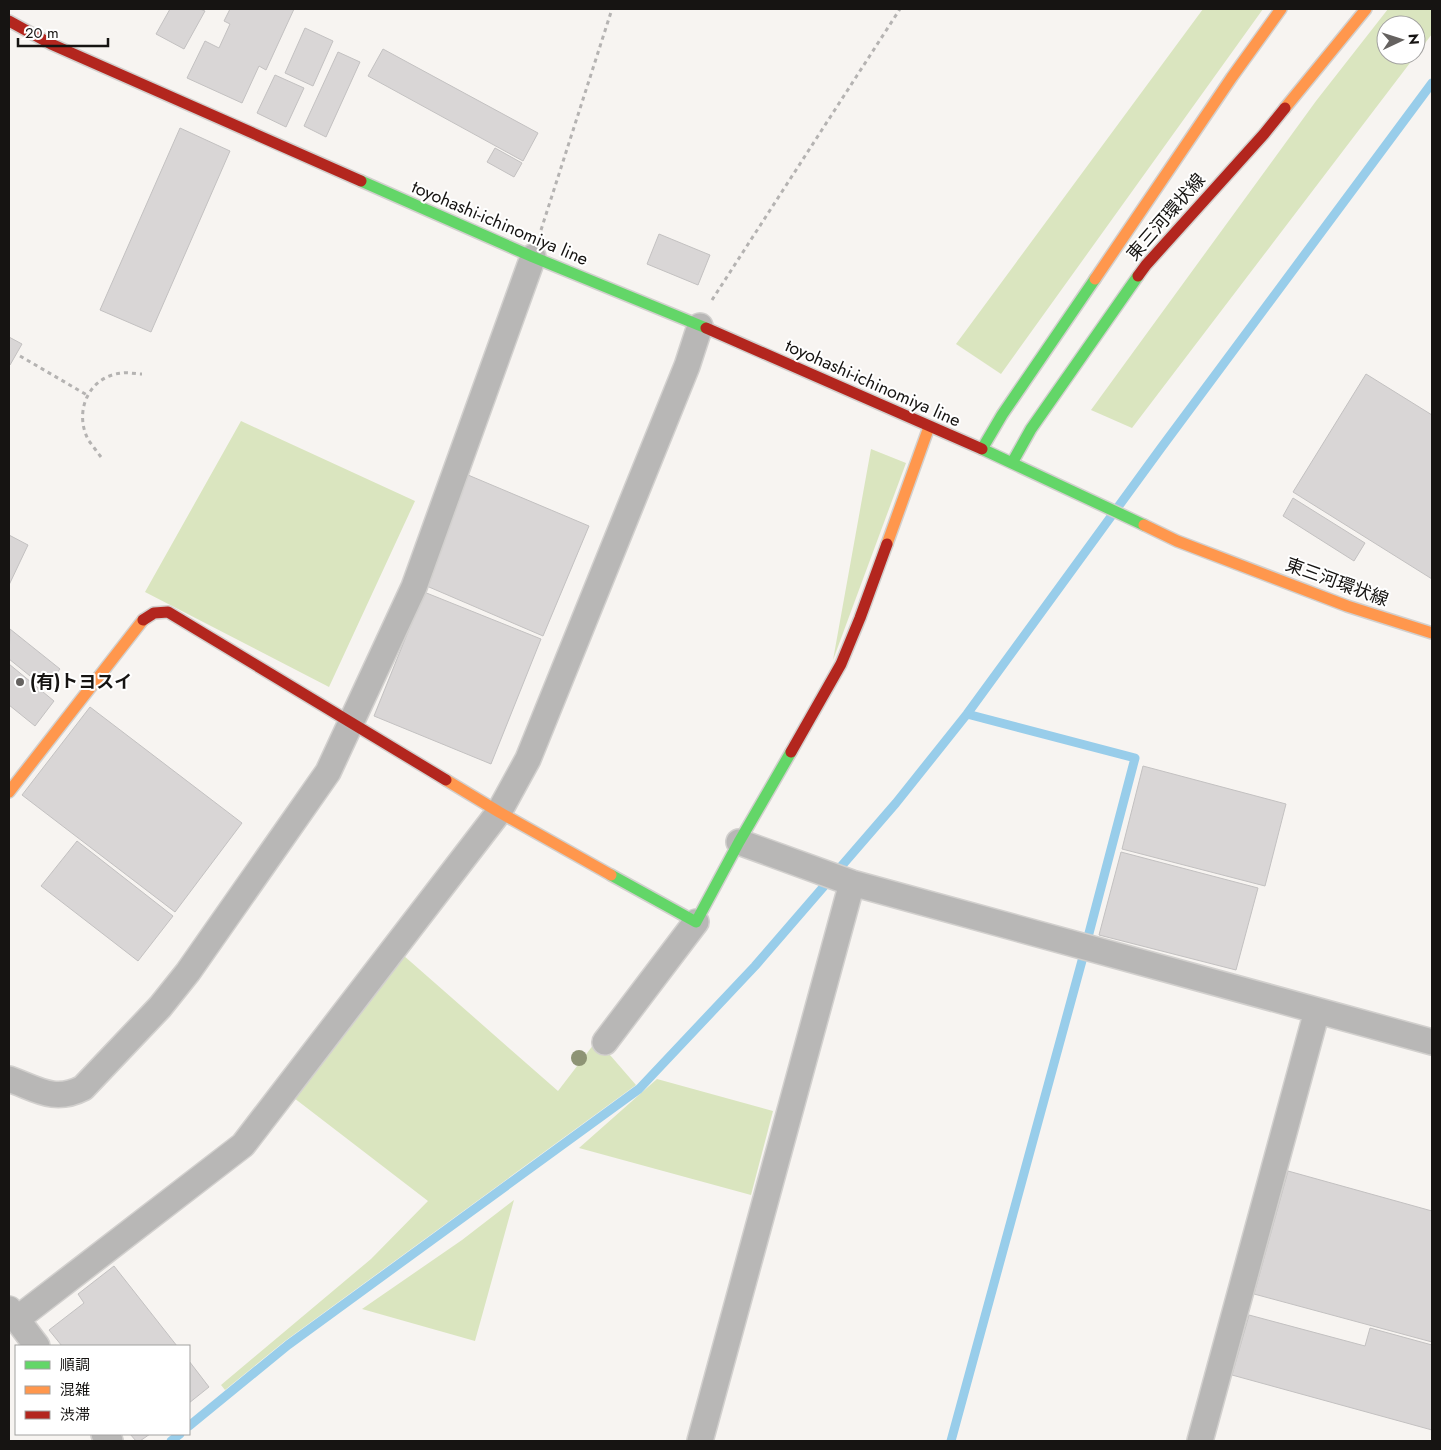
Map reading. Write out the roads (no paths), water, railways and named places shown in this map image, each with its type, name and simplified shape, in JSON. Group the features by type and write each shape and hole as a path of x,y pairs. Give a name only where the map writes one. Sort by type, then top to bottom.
{"main road":[{"name":"東三河環状線","path":"1281,9 1232,77 1002,415 982,449 1177,540 1347,606 1432,633"},
{"name":"東三河環状線","path":"1012,463 1032,429 1146,265 1264,134 1366,9"},
{"name":"toyohashi-ichinomiya line","path":"9,21 51,44 174,100 533,257 700,326 982,449"},
{"path":"9,792 136,627 147,615 157,612 168,612 499,812 696,922 739,842 841,664 860,618 929,427"}],"street":[{"path":"9,12 12,9"},
{"path":"9,1078 50,1094 68,1095 83,1088 160,1007 188,972 328,772 414,587 533,257"},
{"path":"36,1345 13,1314 243,1145 499,812 528,759 687,366 700,326"},
{"path":"739,842 852,884 1432,1042"},
{"path":"700,1441 852,884"},
{"path":"605,1042 696,922"},
{"path":"1200,1441 1317,1011"}],"waterway":[{"path":"190,1425 288,1345 639,1089 755,966 896,803 967,714 1161,448 1432,83"},
{"path":"967,714 1135,758 1088,937"},
{"path":"951,1441 1083,957"},
{"path":"171,1441 179,1435"}],"place":[{"name":"(有)トヨスイ","path":"20,682"}]}
